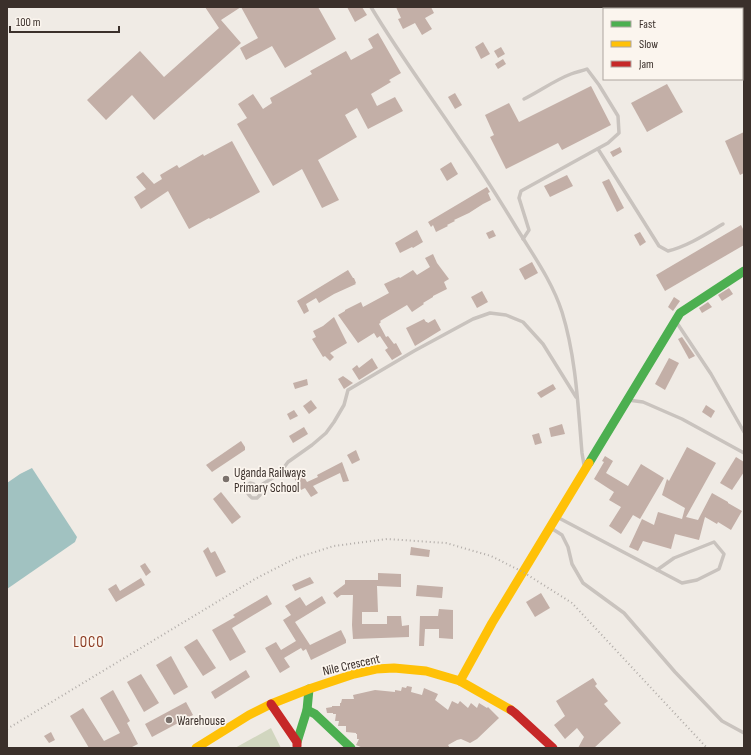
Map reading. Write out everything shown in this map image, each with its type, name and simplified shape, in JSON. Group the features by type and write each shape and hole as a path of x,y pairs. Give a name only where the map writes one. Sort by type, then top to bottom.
{"street":[{"path":"460,681 492,623 675,320 680,313 692,304 744,271"},
{"name":"Nile Crescent","path":"196,748 248,715 271,704 354,674 376,669 394,668 426,671 460,681 515,713 553,748"},
{"path":"297,745 307,710 309,689"},
{"path":"271,704 297,745"},
{"path":"307,710 315,714 350,748"}],"lane":[{"path":"371,7 418,80 491,187 540,264 550,283 562,311 572,349 582,453 585,469"},
{"path":"523,239 529,230 519,198 522,191 598,149 608,143 619,133 618,116 599,85 587,69 573,73 524,99"},
{"path":"598,149 659,246 668,251 678,249 723,224"},
{"path":"258,487 279,474 288,462 326,433 344,405 348,390 414,351 473,319 490,312 506,315 523,322 543,344 577,398"},
{"path":"675,320 711,374 744,432"},
{"path":"627,400 643,402 682,419 744,453"},
{"path":"250,483 254,483 258,487 260,495 257,498 252,498 247,494 246,490 250,483"},
{"path":"556,517 657,570 682,583 697,580 718,569 724,554 714,542 674,558 657,570"},
{"path":"550,527 562,535 568,547 572,564 583,582 624,613 675,672 722,721 744,733"}],"green space":[{"path":"271,728 281,748 235,748"}],"water":[{"path":"32,468 77,537 75,542 7,589 7,483"}],"building":[{"path":"205,7 241,7 221,20 241,43 154,120 132,95 106,120 87,100 140,51 164,77 219,28"},
{"path":"241,7 318,7 336,39 285,68 272,46 246,60 240,48 258,38"},
{"path":"347,7 362,7 367,15 355,22"},
{"path":"396,7 431,7 434,13 425,18 432,29 422,35 415,23 403,29 398,19 401,18"},
{"path":"378,33 401,73 389,80 391,82 371,94 377,106 395,97 403,111 368,129 357,108 345,115 357,137 318,160 339,200 322,208 302,169 273,186 237,124 247,118 238,104 253,94 263,109 272,103 270,98 312,74 310,71 346,51 351,60 373,48 368,39"},
{"path":"483,42 490,54 481,59 475,47"},
{"path":"501,47 505,54 498,58 494,51"},
{"path":"503,59 506,64 498,69 495,64"},
{"path":"667,84 683,112 647,132 631,103"},
{"path":"591,86 611,125 562,150 558,143 506,169 490,137 494,135 485,115 509,103 519,122"},
{"path":"455,93 462,105 455,109 448,97"},
{"path":"744,132 744,173 740,175 725,141"},
{"path":"232,141 260,192 189,229 168,191 141,209 134,197 146,189 136,177 143,172 154,184 162,179 160,175 177,165 179,168 203,154 204,156"},
{"path":"620,147 622,152 613,157 610,152"},
{"path":"451,162 458,174 447,181 440,169"},
{"path":"567,175 573,186 550,197 544,186"},
{"path":"609,179 624,208 617,212 602,182"},
{"path":"487,187 490,192 488,193 491,200 454,220 455,221 447,225 448,226 436,232 433,225 431,227 428,222"},
{"path":"741,225 744,231 744,245 665,291 656,275"},
{"path":"417,230 423,242 400,253 395,243"},
{"path":"493,230 496,236 489,239 486,233"},
{"path":"640,232 646,242 640,246 634,235"},
{"path":"433,254 437,263 449,279 444,282 447,289 433,296 412,312 407,305 380,321 381,322 379,324 386,337 388,336 394,344 396,343 402,354 392,360 385,350 388,348 380,336 377,338 374,333 358,343 338,315 361,302 363,307 389,293 384,284 399,277 400,278 413,270 417,275 430,267 425,258"},
{"path":"532,262 538,273 525,280 519,269"},
{"path":"348,270 354,278 356,284 319,303 316,298 306,304 309,311 304,314 297,301"},
{"path":"729,288 733,294 722,301 718,295"},
{"path":"482,291 488,302 477,308 471,297"},
{"path":"674,297 680,301 673,311 668,307"},
{"path":"708,302 712,307 702,313 699,308"},
{"path":"334,317 347,343 330,353 334,357 330,361 325,356 323,357 312,339 316,337 313,331 323,326"},
{"path":"424,319 428,323 435,319 441,330 415,346 406,328"},
{"path":"682,337 695,356 689,359 678,339"},
{"path":"372,358 378,368 359,380 352,369 357,365 359,368"},
{"path":"669,358 679,363 665,390 655,384"},
{"path":"343,376 353,383 344,389 338,379"},
{"path":"307,379 308,385 295,389 293,383"},
{"path":"553,384 556,389 541,398 537,393"},
{"path":"311,400 317,408 309,414 303,406"},
{"path":"706,405 715,411 711,418 702,412"},
{"path":"294,410 298,416 290,420 287,414"},
{"path":"562,424 565,434 551,437 549,428"},
{"path":"304,427 308,434 293,443 289,436"},
{"path":"539,433 542,443 535,445 532,435"},
{"path":"241,441 245,447 245,450 212,472 206,465"},
{"path":"687,447 716,463 686,517 698,520 712,493 742,511 731,530 718,522 717,524 705,517 699,540 675,534 671,549 643,541 638,551 629,547 642,519 654,525 658,512 682,519 685,508 662,495 667,479 669,481"},
{"path":"356,450 360,460 352,464 347,455"},
{"path":"605,456 613,461 606,473 628,486 641,464 664,478 640,519 633,515 621,534 609,526 621,507 609,500 614,492 594,479 604,462 602,461"},
{"path":"736,457 744,462 744,472 732,490 720,483"},
{"path":"342,462 349,481 343,482 340,473 313,486 318,493 311,497 305,488 301,490 293,476 301,472 307,482"},
{"path":"221,492 241,517 232,524 213,499"},
{"path":"208,547 211,553 215,551 226,572 216,577 203,551"},
{"path":"411,547 430,550 429,557 410,555"},
{"path":"145,563 151,572 146,576 140,566"},
{"path":"378,573 401,574 401,587 377,586 378,612 362,612 362,624 387,624 387,616 401,616 402,626 409,625 409,637 353,639 353,595 341,595 337,598 333,593 345,584 345,580 378,580"},
{"path":"310,577 314,583 295,591 292,585"},
{"path":"141,578 145,585 116,602 108,589 116,584 120,591"},
{"path":"417,585 443,587 442,598 416,596"},
{"path":"541,593 550,608 535,617 526,602"},
{"path":"267,595 272,604 232,628 246,652 230,661 212,630 235,617 233,615"},
{"path":"322,596 326,603 295,622 310,645 341,630 346,643 311,660 306,649 303,651 301,648 284,658 290,667 280,673 265,648 276,642 281,650 296,641 283,620 291,615 285,606 300,597 306,606"},
{"path":"439,609 453,610 453,639 439,638 439,629 425,629 424,646 419,646 420,616 438,616"},
{"path":"197,639 216,668 203,676 184,647"},
{"path":"171,656 188,687 174,695 156,665"},
{"path":"246,670 250,677 215,699 211,692"},
{"path":"141,674 159,703 144,712 127,682"},
{"path":"593,678 597,684 595,686 608,701 604,704 621,723 594,748 578,748 584,737 577,728 565,739 554,725 565,716 556,701"},
{"path":"407,686 412,687 411,692 422,695 424,688 438,694 435,700 448,710 452,701 458,704 460,701 468,708 471,703 477,708 479,703 487,708 488,707 499,718 477,739 470,743 461,739 457,740 448,745 450,748 363,748 356,745 359,739 357,739 356,733 346,732 346,726 338,726 339,721 335,721 336,714 327,713 326,708 340,706 342,699 354,699 353,695 375,690 395,692 395,690 401,691 402,687 406,688"},
{"path":"113,690 130,721 127,723 138,744 130,748 89,748 70,716 83,708 104,741 120,733 100,698"},
{"name":"Warehouse","path":"186,702 193,715 152,737 145,724"},
{"path":"51,732 55,740 49,743 44,736"}],"railway":[{"path":"7,729 255,579 296,558 334,546 387,539 446,543 491,556 523,572 572,603 707,748"}],"traffic: fast":[{"path":"589,463 680,313 744,271"},
{"path":"297,742 307,710 309,689"},
{"path":"307,710 315,714 351,748"}],"traffic: slow":[{"path":"460,681 492,623 589,463"},
{"path":"196,748 249,715 271,704 309,689 354,674 376,669 394,668 426,671 460,681 511,710"}],"traffic: jam":[{"path":"271,704 297,742 297,746"},
{"path":"511,710 553,748"}],"place":[{"name":"Uganda Railways Primary School","path":"226,479"},
{"name":"Warehouse","path":"169,720"}],"district":[{"name":"LOCO","path":"89,642"}]}
